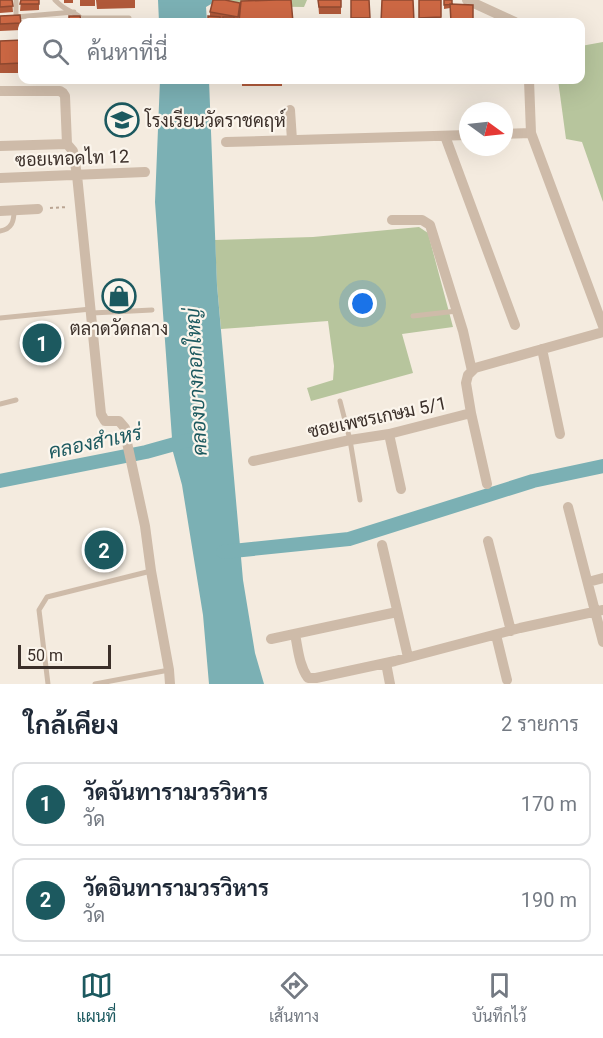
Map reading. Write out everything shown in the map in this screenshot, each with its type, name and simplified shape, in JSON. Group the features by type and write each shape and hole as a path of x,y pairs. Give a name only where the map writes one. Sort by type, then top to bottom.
{"street":[{"path":"467,0 506,18"},
{"path":"529,84 531,133 603,326"},
{"path":"0,91 60,91 65,96 70,147 77,175 101,414 105,422 119,421 125,428 145,526 170,684"},
{"path":"290,110 292,140"},
{"path":"513,134 531,133"},
{"path":"226,142 459,135"},
{"path":"445,136 515,325"},
{"path":"0,146 70,147"},
{"name":"ซอยเทอดไท 12","path":"0,178 145,172"},
{"path":"0,211 38,209"},
{"name":"ซอยเพชรเกษม 5/1","path":"253,461 389,434 471,413 466,383 472,371 463,331 429,225 422,220 392,220"},
{"path":"472,371 475,368 603,332"},
{"path":"542,349 560,434"},
{"path":"471,413 487,484"},
{"path":"389,434 401,489"},
{"path":"568,507 588,582 600,611 603,642"},
{"path":"488,541 511,631"},
{"path":"382,545 408,657"},
{"path":"588,582 603,578"},
{"path":"295,634 300,663 308,678 316,678 600,611"},
{"path":"271,639 398,612"},
{"path":"496,635 507,680"},
{"path":"386,663 390,684"}],"lane":[{"path":"16,0 16,17"},
{"path":"55,0 63,8 74,12 81,18"},
{"path":"8,18 74,12"},
{"path":"0,231 14,221 14,211"},
{"path":"0,318 152,309"},
{"path":"413,316 457,311"},
{"path":"0,404 16,400"},
{"path":"340,401 350,440 360,501"},
{"path":"48,684 39,610 47,597 151,572"},
{"path":"95,684 117,682 169,670"}],"path":[{"path":"38,209 80,207"}],"green space":[{"path":"218,0 307,0 304,7 245,6"},
{"path":"603,42 603,202 582,142 566,139 559,84 585,84 585,45"},
{"path":"419,227 428,233 453,327 402,334 413,373 311,401 307,388 333,380 334,366 328,321 221,329 215,240 313,237"}],"water":[{"path":"158,0 218,0 206,7 207,18 159,18"},
{"name":"คลองบางกอกใหญ่","path":"160,84 209,84 217,285 243,580 255,653 264,684 209,684 203,615 182,485 173,452 155,202"}],"building":[{"path":"0,0 12,0 13,6 0,7"},
{"path":"21,0 39,0 39,4 20,4"},
{"path":"213,0 240,3 238,17 210,12"},
{"path":"291,0 293,18 239,18 241,1"},
{"path":"318,0 341,0 341,7 319,7"},
{"path":"351,0 369,0 370,18 351,18"},
{"path":"382,0 413,0 414,18 381,18"},
{"path":"419,0 441,0 441,17 419,18"},
{"path":"444,0 452,0 452,4 444,5"},
{"path":"450,4 473,5 473,18 451,18"},
{"path":"20,15 20,18 18,18 18,23 0,24 0,16"},
{"path":"18,40 18,63 0,64 0,41"}],"waterway":[{"name":"คลองสำเหร่","path":"0,481 146,452 189,440"},
{"path":"223,552 349,539 533,481 603,466"}],"place":[{"name":"โรงเรียนวัดราชคฤห์","path":"122,120"},
{"name":"ตลาดวัดกลาง","path":"119,296"},
{"name":"วัดจันทารามวรวิหาร","path":"42,343"},
{"name":"วัดอินทารามวรวิหาร","path":"104,550"}]}
